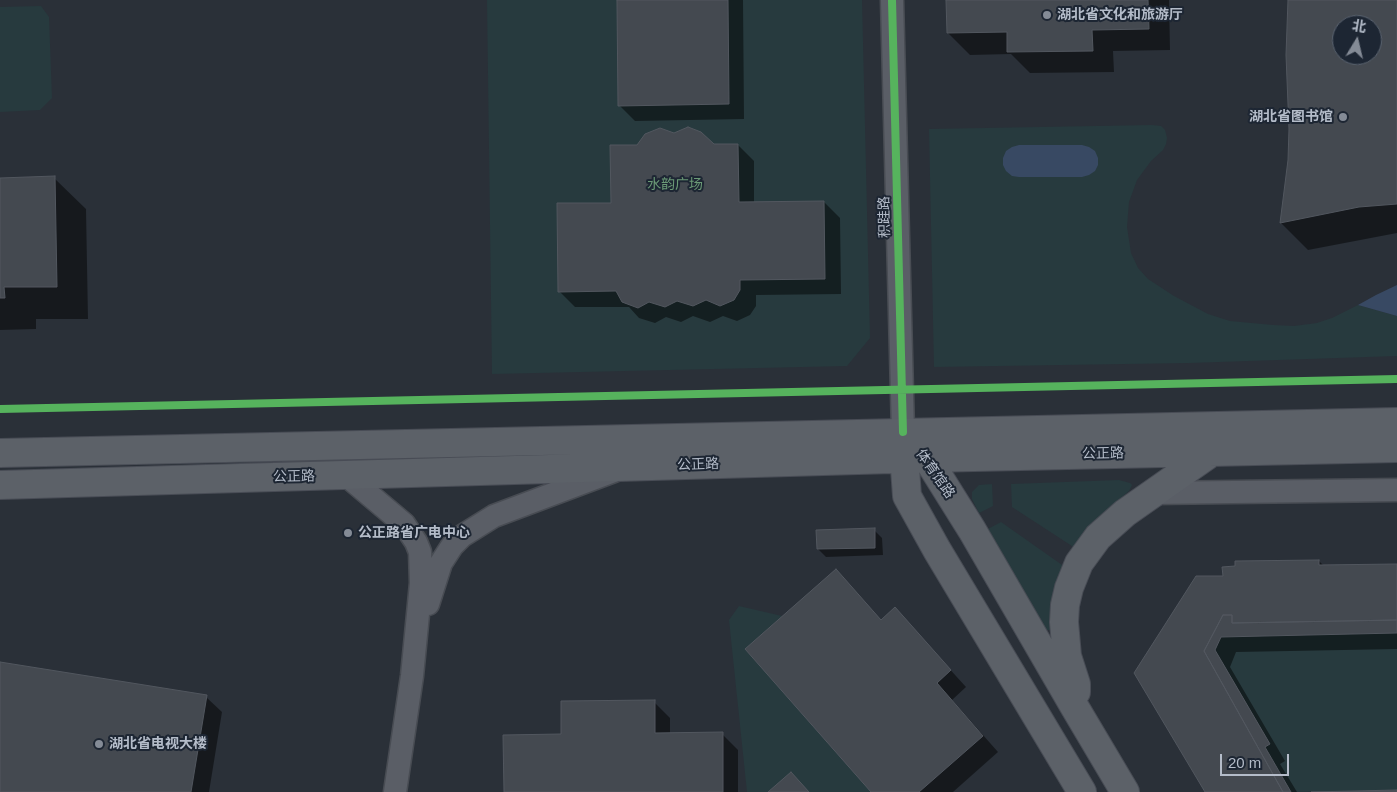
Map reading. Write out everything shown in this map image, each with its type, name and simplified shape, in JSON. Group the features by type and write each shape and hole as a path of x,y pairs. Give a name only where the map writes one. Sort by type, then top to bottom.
{"main road":[{"name":"公正路","path":"0,485 623,468 1397,422"},
{"name":"公正路","path":"0,453 911,450 1212,452 1397,448"},
{"name":"体育馆路","path":"911,450 972,530 1125,792"},
{"name":"体育馆路","path":"911,450 907,496 937,550 1082,792"},
{"path":"1076,711 1076,684 1067,656 1064,631 1064,605 1079,563 1098,537 1125,513 1212,452"}],"street":[{"name":"积跬路","path":"892,0 911,450"},
{"path":"412,676 435,579 441,563 452,546 462,536 494,516 623,468"},
{"path":"347,476 404,524 420,552 421,583 412,676 395,792"},
{"path":"1152,493 1397,490"}],"green space":[{"name":"水韵广场","path":"487,0 862,0 870,338 847,366 492,374"},
{"path":"41,6 49,17 52,98 40,110 0,112 0,7"},
{"path":"1161,126 1165,130 1166,144 1137,180 1129,202 1127,227 1131,253 1138,268 1148,279 1174,296 1208,314 1230,321 1294,326 1317,323 1358,305 1397,316 1397,356 1189,363 934,367 929,129"},
{"path":"1119,480 1132,485 1129,491 1106,511 1075,548 1012,507 1011,484"},
{"path":"992,484 993,506 979,513 972,499 972,492 979,485"},
{"path":"1001,522 1065,567 1050,630 1044,627 988,529"},
{"path":"739,606 782,616 745,649 871,792 747,792 729,620"},
{"path":"1397,633 1397,790 1291,792 1265,747 1270,744 1215,650 1221,637"}],"water":[{"path":"1019,145 1082,145 1095,151 1098,165 1095,171 1082,177 1012,176 1003,165 1003,158 1006,151"},
{"path":"1397,285 1397,316 1358,305 1376,295"}],"building":[{"path":"617,0 728,0 729,104 618,106"},
{"name":"湖北省文化和旅游厅","path":"946,0 1148,0 1149,29 1092,30 1093,51 1007,52 1007,32 947,33"},
{"name":"湖北省图书馆","path":"1288,0 1397,0 1397,204 1359,207 1280,223 1288,160 1289,129 1286,55"},
{"path":"688,127 701,132 714,144 738,144 739,202 824,201 825,279 740,280 740,290 734,300 720,306 706,300 693,306 677,301 665,307 649,302 638,308 622,302 616,291 558,292 557,203 611,203 610,145 637,145 645,134 660,128 674,133"},
{"path":"55,176 57,287 4,287 5,298 0,298 0,178"},
{"path":"875,528 875,548 817,549 816,530"},
{"path":"1319,560 1319,565 1397,564 1397,620 1232,623 1232,615 1223,615 1204,651 1283,792 1205,792 1134,673 1196,576 1223,576 1222,567 1235,566 1235,561"},
{"path":"836,569 881,620 895,607 951,670 937,683 983,736 919,792 871,792 745,649"},
{"path":"1223,615 1232,615 1232,623 1397,620 1397,633 1221,637 1215,650 1270,744 1265,747 1291,792 1283,792 1204,651"},
{"name":"湖北省电视大楼","path":"0,662 207,695 191,792 0,792"},
{"path":"655,700 655,733 723,732 723,792 504,792 503,735 561,734 561,701"},
{"path":"791,772 809,792 768,792"},
{"path":"1397,790 1397,792 1311,792"}],"cycle path":[{"path":"892,0 903,432"},
{"path":"0,409 1397,379"}],"place":[{"name":"湖北省文化和旅游厅","path":"1047,15"},
{"name":"湖北省图书馆","path":"1343,117"},
{"name":"公正路省广电中心","path":"348,533"},
{"name":"湖北省电视大楼","path":"99,744"}]}
